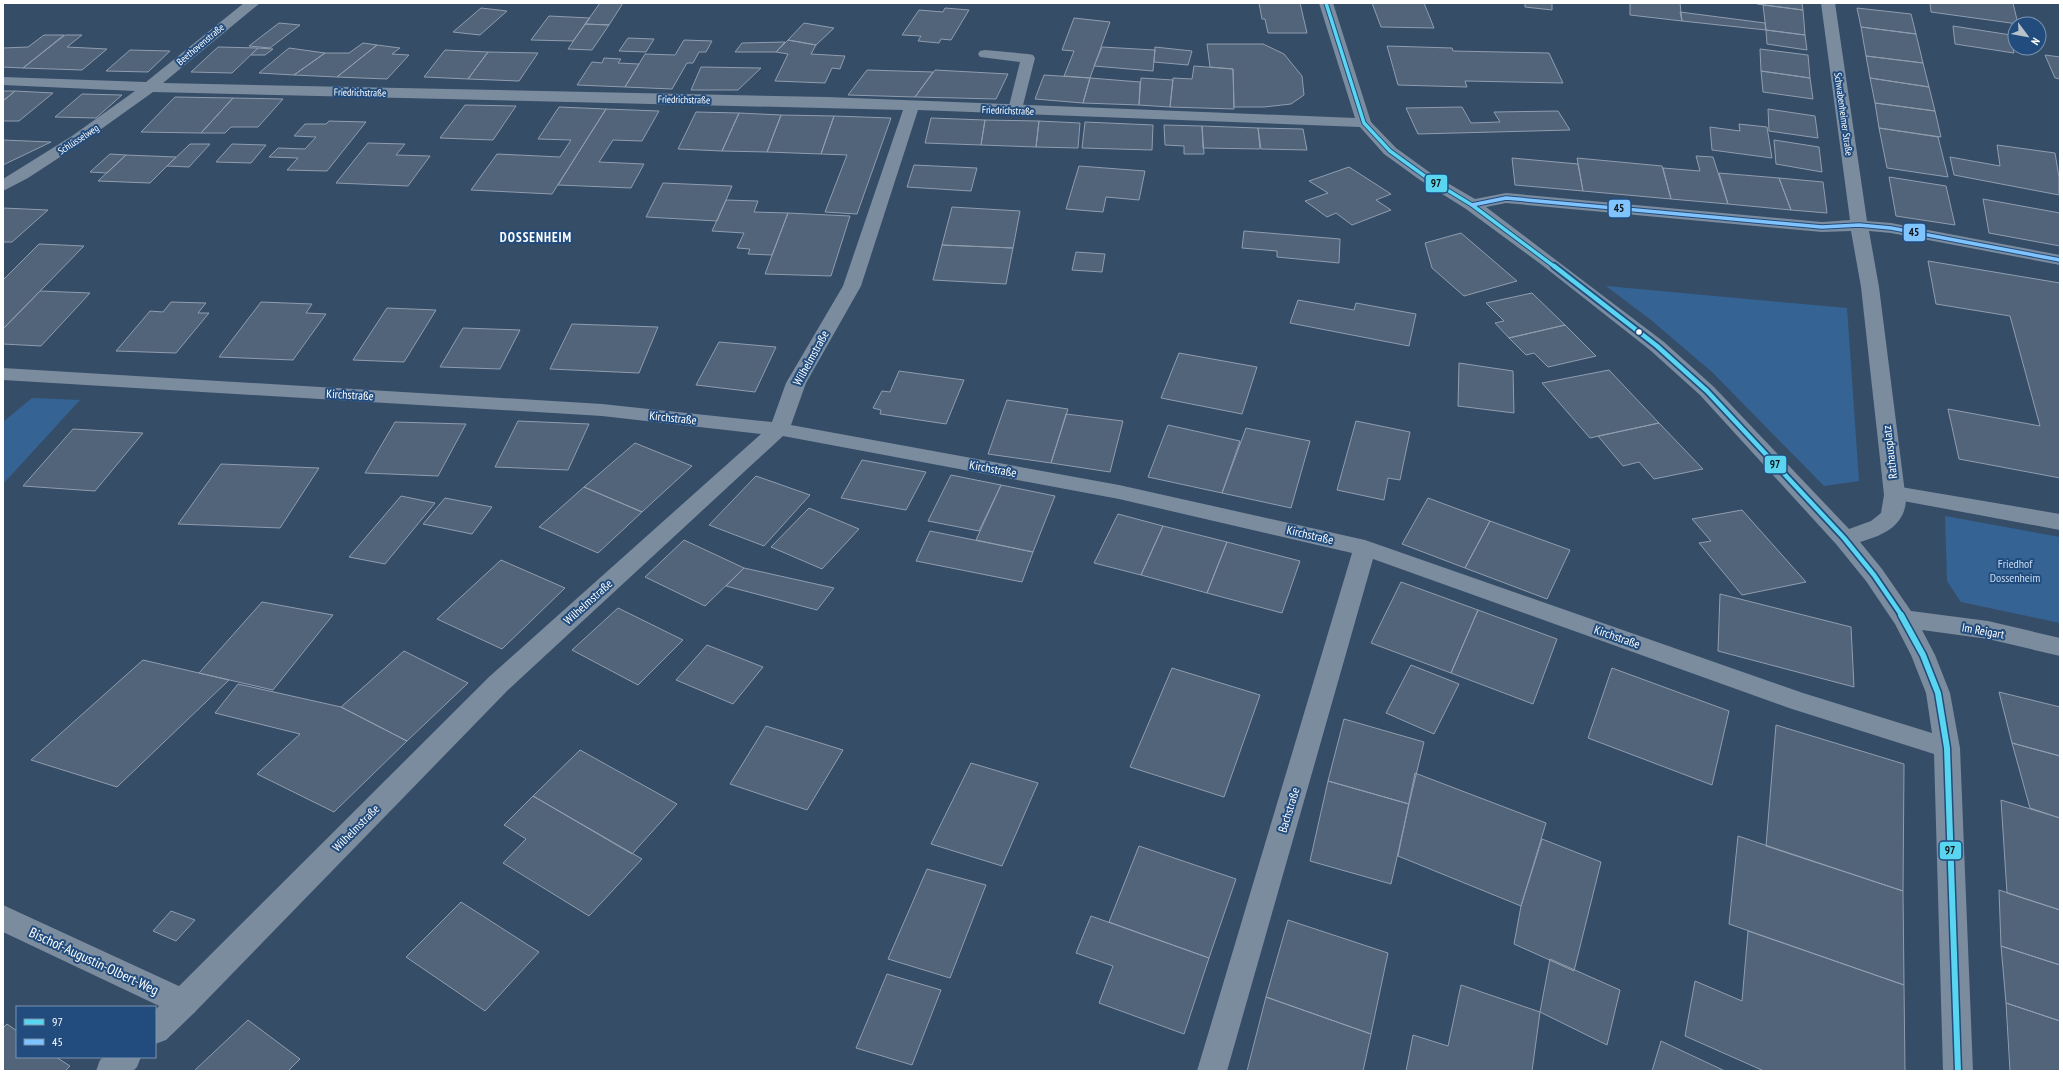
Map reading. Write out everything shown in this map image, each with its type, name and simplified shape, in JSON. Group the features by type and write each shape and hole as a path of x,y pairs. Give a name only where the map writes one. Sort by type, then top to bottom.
{"street":[{"name":"Beethovenstraße","path":"149,87 224,23 253,3"},
{"path":"1326,3 1364,124 1390,151 1426,177 1472,205 1657,346 1707,391 1844,538 1874,575 1904,619 1923,655 1938,693 1947,748 1958,1071"},
{"name":"Schwabenheimer Straße","path":"1828,3 1859,225"},
{"path":"985,54 1028,58 1016,110"},
{"name":"Friedrichstraße","path":"3,82 149,87 827,102 1364,124"},
{"name":"Schlüsselweg","path":"3,186 96,128 149,87"},
{"name":"Wilhelmstraße","path":"156,1029 184,1003 499,683 779,429 796,383 852,286 912,106"},
{"path":"1472,205 1506,198 1822,227 1859,225 1892,228 2060,260"},
{"name":"Rathausplatz","path":"1844,538 1867,532 1883,524 1893,512 1895,494 1870,287 1859,225"},
{"name":"Kirchstraße","path":"3,374 602,410 779,429 1119,492 1366,548 1798,701 1947,748"},
{"path":"1895,494 2060,522"},
{"name":"Bachstraße","path":"1212,1071 1366,548"},
{"name":"Im Reigart","path":"1904,619 1988,630 2060,647"},
{"name":"Bischof-Augustin-Olbert-Weg","path":"3,918 184,1003"},
{"path":"111,1071 125,1058"}],"green space":[{"path":"1606,286 1847,308 1859,481 1824,486 1712,372 1651,320"},
{"path":"32,398 80,400 3,484 3,422"},
{"name":"Friedhof Dossenheim","path":"1945,516 2060,537 2060,623 1961,602 1947,581"}],"building":[{"path":"600,3 623,3 609,25 585,24"},
{"path":"1259,3 1300,3 1307,33 1268,33 1265,19 1262,19"},
{"path":"1372,3 1424,3 1434,28 1381,27"},
{"path":"1525,3 1552,3 1552,10 1525,7"},
{"path":"1630,3 1680,3 1682,21 1630,15"},
{"path":"1802,3 1803,10 1757,4"},
{"path":"1930,3 2013,3 2016,16 2007,16 2007,22 1931,12"},
{"path":"1763,5 1803,10 1805,35 1766,30"},
{"path":"481,8 507,11 480,35 453,32"},
{"path":"945,8 969,10 951,40 941,39 939,43 918,41 921,36 902,35 919,10 943,12"},
{"path":"1857,8 1911,14 1916,34 1861,27"},
{"path":"1680,12 1765,23 1766,30 1682,21"},
{"path":"549,16 590,18 573,41 531,40"},
{"path":"1074,18 1110,22 1090,78 1064,76 1074,51 1062,50"},
{"path":"279,23 300,25 270,48 249,46"},
{"path":"804,23 834,28 816,45 788,40"},
{"path":"585,24 609,25 592,50 568,49"},
{"path":"1953,26 2007,34 2007,52 1955,44"},
{"path":"1861,27 1916,34 1923,63 1866,56"},
{"path":"1766,30 1805,35 1807,50 1767,44"},
{"path":"44,35 64,35 23,68 3,67 3,48 28,47"},
{"path":"65,35 82,35 67,47 107,49 82,70 23,68"},
{"path":"628,38 654,39 646,52 619,51"},
{"path":"684,40 712,41 706,52 699,52 693,63 687,63 672,89 625,87 645,54 675,55"},
{"path":"788,40 816,45 811,54 845,56 840,69 832,68 825,83 775,81 788,54 776,52"},
{"path":"785,42 776,52 735,52 742,43"},
{"path":"363,43 377,45 337,77 294,75 325,53 349,53"},
{"path":"1207,44 1263,44 1284,54 1302,76 1304,95 1291,104 1264,107 1234,107 1233,69 1210,67"},
{"path":"377,45 400,48 392,54 409,55 387,79 337,77"},
{"path":"1387,46 1452,48 1453,51 1549,53 1563,83 1465,81 1467,87 1398,85"},
{"path":"218,47 258,48 232,73 191,72"},
{"path":"1102,47 1155,50 1153,71 1094,66"},
{"path":"1155,47 1192,51 1188,65 1154,62"},
{"path":"258,48 273,49 265,55 251,55"},
{"path":"289,48 325,53 294,75 259,73"},
{"path":"1760,49 1808,55 1810,78 1761,71"},
{"path":"130,50 170,51 148,72 106,71"},
{"path":"445,50 488,52 468,79 424,77"},
{"path":"488,52 538,53 519,81 468,79"},
{"path":"2047,55 2060,57 2060,79 2055,78 2045,56"},
{"path":"1866,56 1923,63 1929,87 1870,78"},
{"path":"604,58 621,59 618,63 639,64 625,87 577,85 592,62 602,63"},
{"path":"1194,66 1233,69 1234,109 1170,107 1173,78 1192,79"},
{"path":"701,67 761,68 738,90 691,90"},
{"path":"867,70 933,72 915,97 848,95"},
{"path":"935,70 1008,74 996,99 915,97"},
{"path":"1761,71 1810,78 1813,99 1763,92"},
{"path":"1044,75 1090,78 1083,103 1035,99"},
{"path":"1090,78 1140,82 1139,105 1083,103"},
{"path":"1141,78 1173,80 1170,107 1139,105"},
{"path":"1870,78 1929,87 1935,111 1875,103"},
{"path":"3,91 15,91 3,101"},
{"path":"15,91 53,93 19,121 3,121 3,101"},
{"path":"82,94 122,95 96,118 55,117"},
{"path":"175,97 233,98 201,133 141,132"},
{"path":"233,98 283,99 258,127 231,127 225,133 201,133"},
{"path":"1875,103 1935,111 1941,137 1879,128"},
{"path":"465,105 516,106 493,140 440,138"},
{"path":"559,107 606,109 552,194 471,190 497,154 560,157 571,140 538,139"},
{"path":"1462,107 1471,123 1500,122 1494,112 1558,111 1570,130 1418,134 1406,108"},
{"path":"606,109 659,111 642,141 613,140 599,162 644,164 631,188 558,185"},
{"path":"1768,109 1815,116 1818,138 1769,131"},
{"path":"696,112 739,113 722,151 678,149"},
{"path":"739,113 781,115 767,152 722,151"},
{"path":"781,115 834,116 821,154 767,152"},
{"path":"834,116 891,118 857,214 825,212 847,155 821,154"},
{"path":"931,118 985,120 981,145 925,143"},
{"path":"985,120 1039,121 1036,147 981,145"},
{"path":"329,121 366,122 327,171 287,170 298,158 269,157 278,148 305,149 316,137 294,136 305,124 326,124"},
{"path":"1039,121 1080,123 1078,148 1036,147"},
{"path":"1085,122 1153,125 1152,150 1082,148"},
{"path":"1739,124 1767,127 1772,158 1712,150 1710,127 1740,131"},
{"path":"1164,125 1202,126 1204,154 1184,154 1184,146 1165,145"},
{"path":"1202,126 1258,128 1260,149 1203,148"},
{"path":"1258,128 1303,129 1307,150 1261,149"},
{"path":"1879,128 1938,137 1948,177 1887,168"},
{"path":"3,140 51,142 3,165"},
{"path":"1774,140 1819,147 1822,172 1776,164"},
{"path":"368,143 405,144 396,155 430,156 408,186 336,183"},
{"path":"190,144 210,144 189,167 167,166"},
{"path":"232,144 266,145 251,163 216,162"},
{"path":"1997,145 2055,153 2059,177 2059,195 1954,175 1950,157 2000,166"},
{"path":"110,154 126,155 107,173 90,172"},
{"path":"126,155 176,157 150,183 98,181"},
{"path":"1696,156 1713,157 1728,204 1671,199 1663,168 1700,171"},
{"path":"1512,158 1578,164 1583,191 1515,185"},
{"path":"1577,158 1662,166 1671,199 1583,191"},
{"path":"914,165 977,168 971,191 907,187"},
{"path":"1079,166 1145,171 1139,200 1106,197 1103,212 1066,209"},
{"path":"1349,167 1391,194 1376,200 1391,210 1352,225 1336,213 1327,217 1305,201 1328,193 1309,181"},
{"path":"1719,173 1779,178 1791,210 1728,204"},
{"path":"1889,177 1946,186 1955,225 1896,216"},
{"path":"1779,178 1823,182 1827,213 1791,210"},
{"path":"663,183 732,186 717,221 646,217"},
{"path":"1983,199 2060,213 2060,246 1989,233"},
{"path":"726,200 758,201 754,212 788,213 772,255 748,254 750,249 737,248 744,233 712,231"},
{"path":"952,207 1020,211 1013,248 942,245"},
{"path":"3,208 48,210 12,242 3,242"},
{"path":"788,213 850,216 831,276 765,274"},
{"path":"1244,231 1340,239 1339,263 1277,257 1277,251 1242,248"},
{"path":"1461,233 1517,281 1464,296 1432,268 1425,243"},
{"path":"39,244 84,246 3,329 3,280"},
{"path":"942,245 1013,248 1006,284 933,280"},
{"path":"1076,252 1105,254 1102,272 1072,270"},
{"path":"1928,261 2060,283 2060,478 1959,459 1948,409 2040,426 2010,316 1936,304"},
{"path":"40,291 90,293 41,346 3,344 3,329"},
{"path":"1532,293 1565,325 1509,338 1495,323 1504,321 1486,303"},
{"path":"1298,300 1354,310 1356,303 1416,314 1409,346 1290,323"},
{"path":"171,302 206,303 198,313 209,313 176,353 116,351 150,311 163,312"},
{"path":"261,302 312,304 306,313 326,314 293,360 219,357"},
{"path":"387,308 436,310 404,362 353,360"},
{"path":"572,324 658,327 639,373 550,369"},
{"path":"1565,325 1596,356 1548,367 1534,353 1526,355 1509,338"},
{"path":"463,328 520,330 500,369 440,367"},
{"path":"719,342 776,347 755,392 696,385"},
{"path":"1179,353 1257,367 1242,414 1161,398"},
{"path":"1459,363 1513,371 1514,413 1458,406"},
{"path":"1609,370 1659,423 1590,438 1542,383"},
{"path":"899,371 964,380 946,424 880,414 881,410 873,408 882,391 890,392"},
{"path":"1007,400 1068,409 1051,463 988,454"},
{"path":"1066,414 1123,421 1110,472 1051,463"},
{"path":"518,421 589,424 568,470 495,467"},
{"path":"1356,421 1410,432 1400,480 1388,478 1384,500 1337,490"},
{"path":"395,422 466,424 438,476 365,473"},
{"path":"1659,423 1703,469 1654,479 1639,462 1623,466 1598,436"},
{"path":"1168,425 1240,441 1222,493 1148,477"},
{"path":"1246,428 1310,441 1291,508 1222,493"},
{"path":"73,429 143,433 95,491 23,486"},
{"path":"635,443 692,466 642,512 584,487"},
{"path":"862,460 926,472 906,510 841,498"},
{"path":"221,464 319,468 280,528 178,524"},
{"path":"951,475 1001,485 979,531 928,521"},
{"path":"756,476 810,495 764,546 709,525"},
{"path":"1001,485 1055,496 1033,552 976,540"},
{"path":"584,487 642,512 598,553 539,527"},
{"path":"401,496 435,503 385,564 349,557"},
{"path":"445,498 492,507 472,534 423,524"},
{"path":"1428,498 1490,521 1465,568 1402,544"},
{"path":"809,508 859,529 822,569 771,547"},
{"path":"1742,510 1806,582 1742,595 1699,543 1711,541 1692,519"},
{"path":"1118,514 1163,526 1141,575 1094,563"},
{"path":"1490,521 1570,550 1547,599 1465,568"},
{"path":"1163,526 1227,542 1207,593 1141,575"},
{"path":"930,531 1033,552 1022,582 916,561"},
{"path":"684,540 744,568 705,606 645,577"},
{"path":"1227,542 1300,561 1282,613 1207,593"},
{"path":"501,560 565,588 502,649 437,619"},
{"path":"744,568 834,588 817,610 726,586"},
{"path":"1401,582 1478,610 1451,673 1371,643"},
{"path":"1720,594 1851,627 1854,687 1718,651"},
{"path":"262,602 333,615 273,690 199,673"},
{"path":"618,608 683,640 638,685 572,650"},
{"path":"1478,610 1557,639 1533,704 1451,673"},
{"path":"707,645 763,667 733,704 676,680"},
{"path":"404,651 468,683 407,741 341,707"},
{"path":"143,660 229,680 117,787 31,760"},
{"path":"1411,665 1459,684 1434,734 1386,713"},
{"path":"1172,668 1260,695 1224,797 1130,767"},
{"path":"1612,668 1729,711 1712,785 1588,738"},
{"path":"238,684 341,707 407,741 334,812 257,774 300,734 215,713"},
{"path":"1999,692 2060,707 2060,756 2012,743"},
{"path":"1344,719 1424,742 1409,804 1328,781"},
{"path":"1776,725 1904,764 1903,891 1766,846"},
{"path":"766,726 843,750 807,810 730,784"},
{"path":"2012,743 2060,756 2060,818 2030,808"},
{"path":"580,750 677,804 632,854 533,796"},
{"path":"971,763 1038,783 1002,866 931,844"},
{"path":"1415,773 1546,823 1521,906 1398,856"},
{"path":"1328,781 1409,804 1391,884 1310,861"},
{"path":"533,796 642,859 589,916 503,863 526,839 504,825"},
{"path":"2001,800 2060,818 2060,910 2007,893"},
{"path":"1738,836 1903,891 1904,985 1729,924"},
{"path":"1542,839 1601,862 1574,971 1514,944 1521,906"},
{"path":"1139,846 1236,879 1209,958 1109,922"},
{"path":"927,869 986,885 950,978 888,959"},
{"path":"1999,890 2060,910 2060,965 2001,946"},
{"path":"461,902 539,952 485,1011 406,957"},
{"path":"171,911 195,920 176,941 153,931"},
{"path":"1091,916 1209,958 1184,1034 1099,1003 1113,966 1076,953"},
{"path":"1288,920 1388,953 1371,1034 1266,997"},
{"path":"1748,931 1904,985 1905,1071 1764,1071 1685,1036 1695,981 1742,1001"},
{"path":"2001,946 2060,965 2060,1021 2006,1003"},
{"path":"1550,959 1620,990 1607,1045 1540,1012"},
{"path":"887,974 941,990 912,1065 856,1048"},
{"path":"1461,985 1540,1012 1532,1071 1406,1071 1413,1035 1448,1046"},
{"path":"1266,997 1371,1034 1363,1071 1247,1071"},
{"path":"2006,1003 2060,1021 2060,1071 2010,1071"},
{"path":"248,1020 300,1059 288,1071 194,1071"},
{"path":"7,1024 16,1030 16,1058 58,1058 70,1066 65,1071 3,1071 3,1028"},
{"path":"1661,1041 1725,1071 1652,1071"}],"transit line":[{"name":"97","path":"1326,3 1364,123 1390,151 1426,177 1472,205 1548,261 1657,346 1707,391 1844,538 1874,575 1904,619 1923,655 1938,693 1947,748 1958,1071"},
{"name":"45","path":"1472,205 1506,198 1822,227 1859,225 1891,228 2060,260"}],"district":[{"name":"DOSSENHEIM","path":"536,237"}]}
